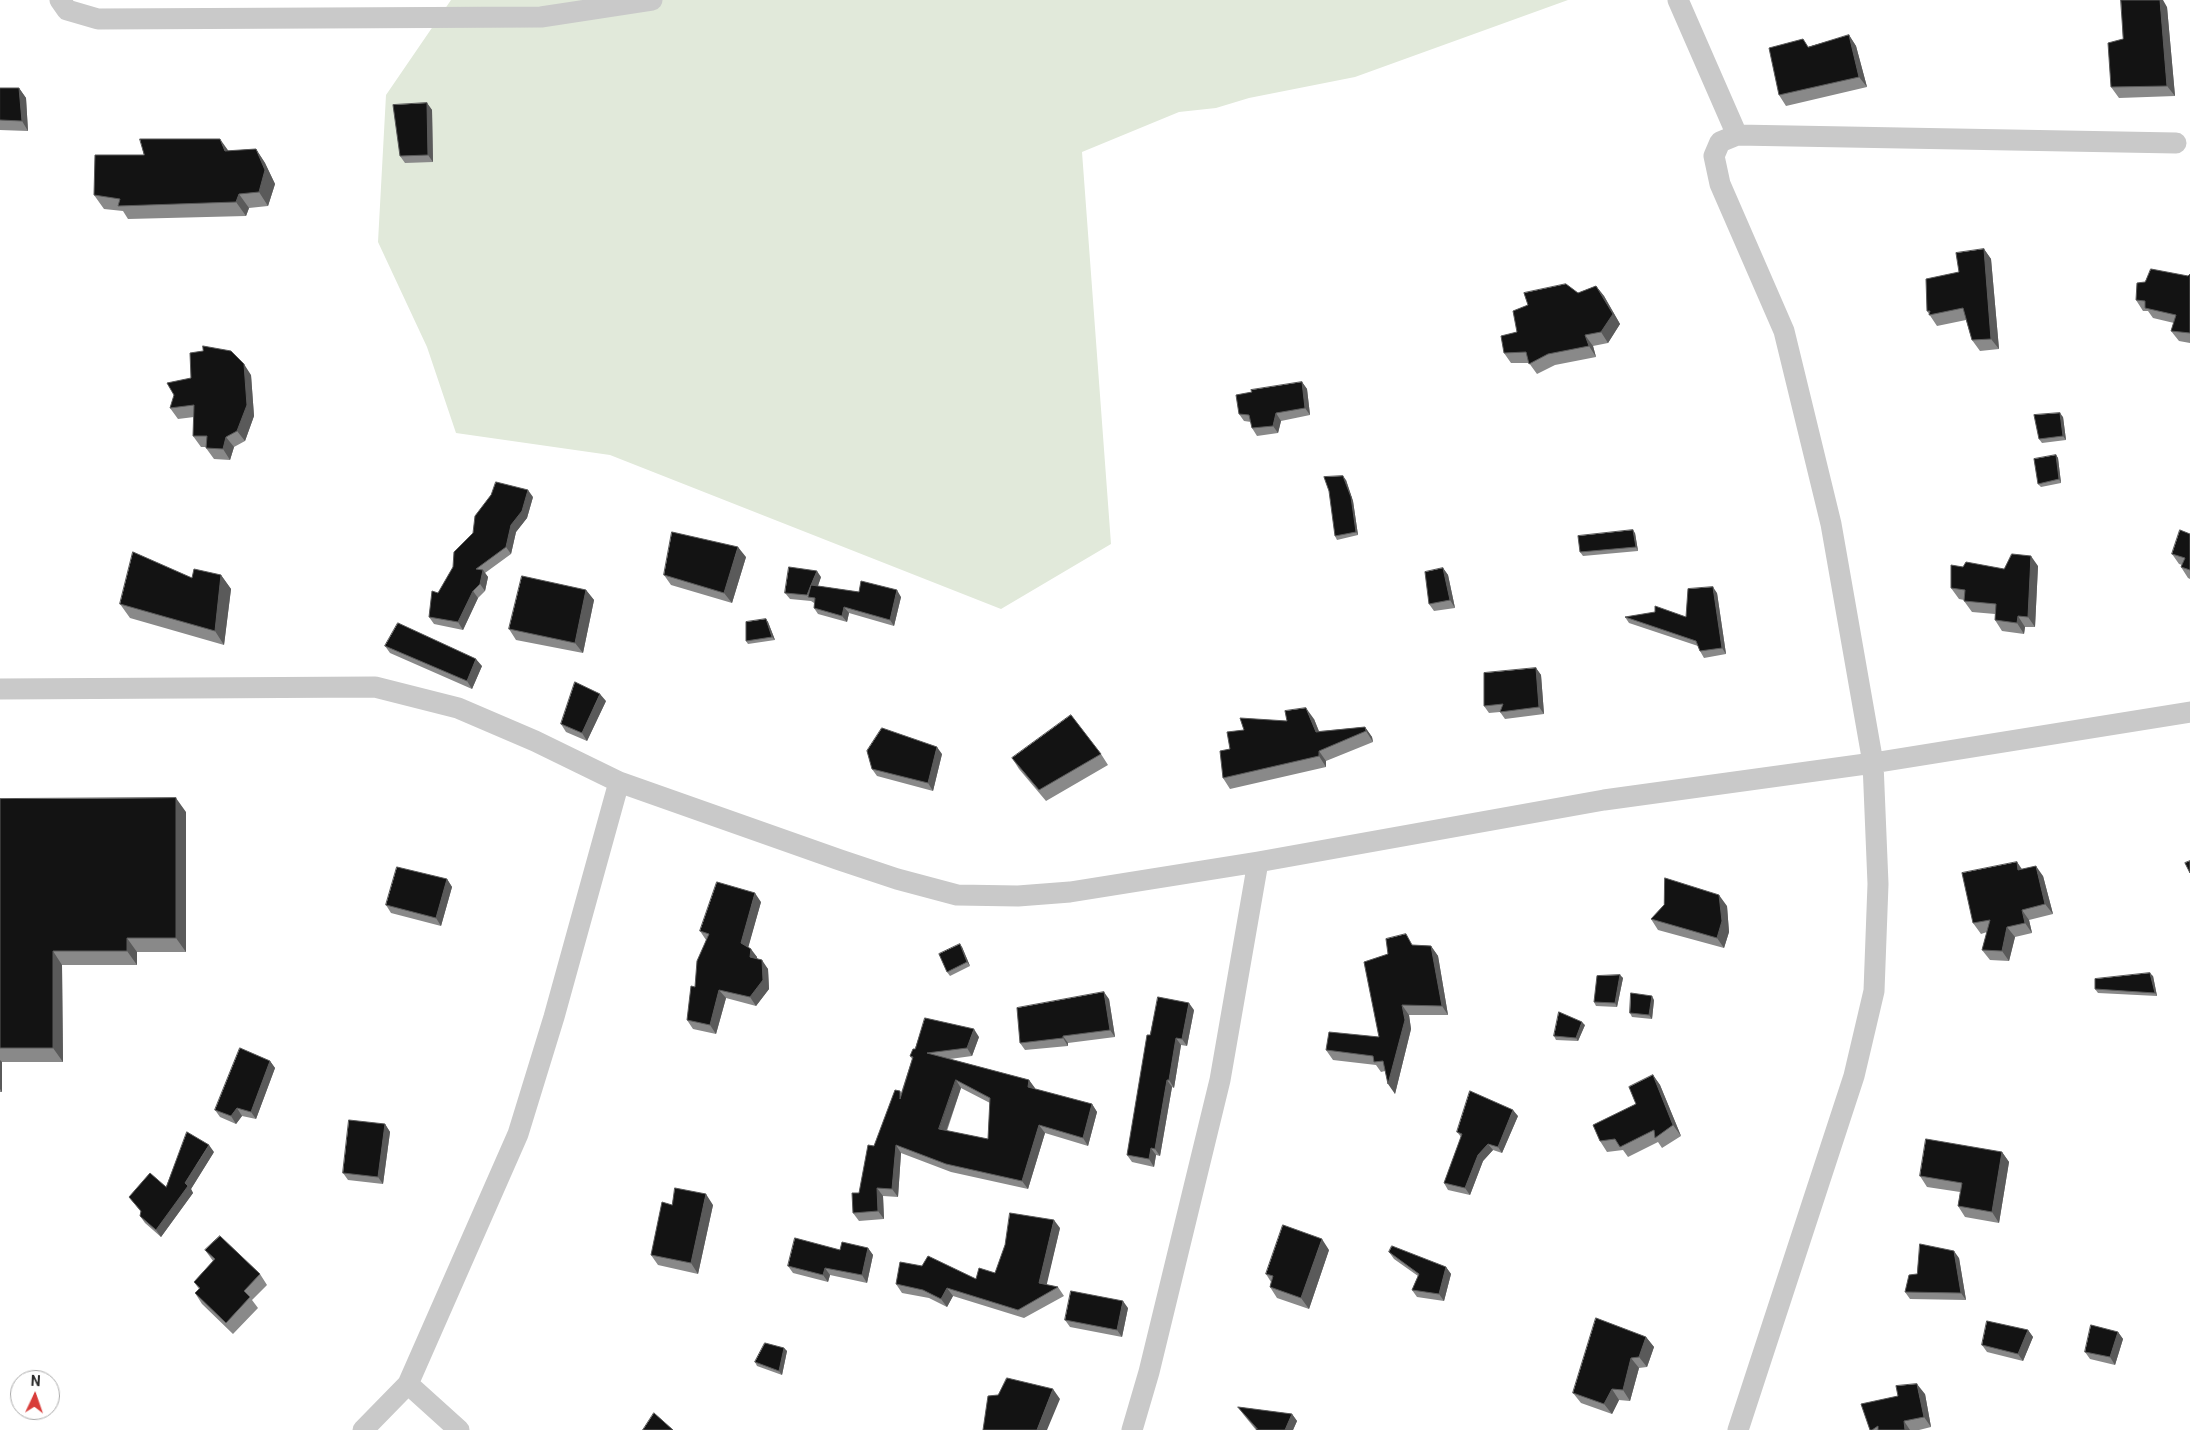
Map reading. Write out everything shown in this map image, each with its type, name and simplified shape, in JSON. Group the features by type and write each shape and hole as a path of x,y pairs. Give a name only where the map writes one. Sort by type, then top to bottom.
{"street":[{"path":"60,0 67,10 98,19 541,16 652,0"},
{"path":"1678,0 1737,135"},
{"path":"1738,1430 1854,1076 1874,991 1878,884 1873,763 1831,524 1784,331 1720,184 1714,156 1720,142 1737,135 2176,143"},
{"path":"0,689 375,687 458,708 535,741 619,782 859,867 957,895 1018,896 1070,892 1258,862 1604,800 1873,763 2190,712"},
{"path":"363,1430 408,1384 518,1134 554,1017 619,782"},
{"path":"1132,1430 1149,1372 1220,1080 1258,862"},
{"path":"408,1384 459,1430"}],"green space":[{"path":"451,0 1568,0 1355,77 1249,98 1216,108 1179,112 1082,152 1111,544 1001,609 610,455 456,433 427,347 378,242 386,95"}],"building":[{"path":"2121,0 2160,0 2167,86 2111,87 2108,43 2123,39"},
{"path":"1849,35 1859,77 1779,95 1769,48 1803,39 1808,47"},
{"path":"0,88 19,88 22,121 0,120"},
{"path":"427,103 428,155 400,156 393,105"},
{"path":"140,139 220,139 225,151 256,149 265,170 259,192 239,194 236,202 118,206 120,199 94,195 95,155 144,155"},
{"path":"1984,249 1991,339 1972,340 1963,308 1929,315 1930,311 1927,311 1926,279 1959,272 1956,253"},
{"path":"2151,269 2188,276 2190,274 2190,333 2171,331 2176,315 2145,308 2145,301 2136,300 2137,283 2145,282"},
{"path":"1566,284 1578,293 1596,286 1613,314 1601,332 1585,335 1589,346 1548,354 1529,364 1526,352 1504,353 1501,336 1517,332 1513,311 1528,305 1524,293"},
{"path":"203,346 231,351 244,364 247,405 237,431 226,437 223,449 206,448 207,436 193,436 194,405 170,408 174,395 167,383 191,378 190,353 203,351"},
{"path":"1302,382 1305,408 1276,413 1273,426 1252,428 1249,415 1239,414 1236,395 1252,392 1251,390"},
{"path":"2060,413 2063,436 2039,439 2034,415"},
{"path":"2056,455 2059,479 2038,484 2034,459"},
{"path":"1343,476 1351,497 1356,532 1335,536 1329,491 1324,477"},
{"path":"496,482 528,490 522,511 511,525 506,547 476,569 483,570 480,584 473,591 458,622 429,617 432,591 438,593 453,567 454,552 473,533 475,516 491,495"},
{"path":"1633,530 1636,547 1580,552 1578,536"},
{"path":"2180,530 2190,534 2190,570 2181,567 2185,558 2172,554"},
{"path":"672,532 738,547 724,593 664,575"},
{"path":"133,552 192,578 194,569 221,575 215,631 120,604"},
{"path":"2012,554 2031,556 2028,617 2018,616 2017,623 1995,620 1996,604 1964,601 1965,590 1951,588 1951,565 1963,567 1966,562 2004,569"},
{"path":"789,567 817,571 807,595 785,593"},
{"path":"1443,568 1450,600 1429,604 1425,572"},
{"path":"522,576 586,590 575,643 509,629"},
{"path":"861,581 897,590 890,620 844,607 842,616 814,608 815,598 808,597 811,585 859,592"},
{"path":"1713,587 1722,648 1700,651 1696,641 1625,617 1655,612 1655,606 1686,617 1688,589"},
{"path":"766,619 772,637 746,641 746,622"},
{"path":"398,623 476,659 467,681 385,646"},
{"path":"1536,668 1539,707 1500,712 1503,704 1484,706 1484,673"},
{"path":"575,682 600,694 582,733 561,724"},
{"path":"1306,708 1316,732 1365,727 1366,731 1319,751 1319,756 1223,778 1220,751 1230,749 1227,732 1244,730 1240,718 1287,721 1285,711"},
{"path":"1071,715 1101,754 1039,790 1012,758"},
{"path":"882,728 937,747 928,783 872,769 867,751"},
{"path":"176,798 176,938 127,938 127,951 53,951 53,1048 0,1048 0,799"},
{"path":"2190,861 2190,873 2185,863"},
{"path":"2017,862 2018,870 2036,866 2045,904 2022,910 2025,923 2007,927 2002,951 1982,950 1990,920 1973,923 1962,873"},
{"path":"397,867 447,879 436,918 386,905"},
{"path":"1665,878 1719,895 1722,921 1717,938 1651,919 1664,905"},
{"path":"717,882 755,893 741,943 751,949 750,957 762,960 763,980 750,997 719,990 710,1025 687,1020 691,986 695,987 697,961 709,934 700,931"},
{"path":"1406,934 1412,945 1431,946 1442,1006 1402,1005 1405,1020 1388,1084 1383,1061 1374,1062 1373,1056 1326,1050 1329,1032 1379,1037 1364,962 1388,954 1386,939"},
{"path":"960,944 967,962 947,972 939,954"},
{"path":"2150,973 2155,993 2095,989 2095,979"},
{"path":"1620,975 1615,1003 1594,1002 1597,976"},
{"path":"1104,992 1110,1030 1020,1043 1017,1008"},
{"path":"1631,993 1652,996 1649,1015 1630,1013"},
{"path":"1158,997 1189,1003 1182,1039 1176,1038 1155,1149 1151,1148 1149,1159 1127,1155 1147,1035 1150,1035"},
{"path":"1559,1012 1582,1022 1576,1038 1554,1036"},
{"path":"925,1018 974,1029 967,1048 927,1053 1029,1080 1028,1087 1092,1104 1083,1138 1039,1125 1022,1181 946,1164 896,1145 892,1189 877,1188 878,1211 853,1213 852,1193 859,1193 868,1145 874,1146 895,1090 900,1091 900,1099 913,1057 910,1056 913,1049 915,1049","holes":["956,1080 990,1098 988,1139 939,1129"]},
{"path":"240,1048 270,1061 251,1112 237,1108 231,1116 215,1110"},
{"path":"1653,1075 1673,1125 1655,1138 1654,1130 1620,1147 1615,1139 1600,1141 1593,1125 1636,1104 1629,1087"},
{"path":"1470,1091 1513,1110 1498,1147 1488,1144 1478,1155 1465,1188 1444,1183 1462,1134 1457,1132"},
{"path":"349,1120 385,1124 378,1177 343,1173"},
{"path":"187,1132 209,1145 185,1183 188,1186 156,1230 140,1216 141,1211 129,1197 150,1173 166,1187"},
{"path":"1926,1139 2002,1152 1992,1212 1958,1206 1962,1183 1920,1176"},
{"path":"675,1188 706,1194 691,1263 651,1255 662,1202 672,1205"},
{"path":"1010,1213 1054,1220 1039,1283 1058,1287 1018,1310 947,1288 941,1299 923,1290 896,1284 900,1262 922,1266 928,1256 976,1279 979,1268 995,1273 1005,1245"},
{"path":"1283,1225 1322,1239 1301,1298 1270,1287 1273,1276 1266,1274"},
{"path":"220,1236 260,1274 244,1291 250,1297 226,1323 195,1293 200,1288 194,1282 215,1259 205,1250"},
{"path":"795,1238 840,1250 842,1242 868,1248 862,1275 825,1268 823,1275 788,1266"},
{"path":"1920,1244 1954,1251 1961,1293 1905,1292 1909,1275 1917,1274"},
{"path":"1392,1246 1446,1267 1439,1294 1412,1290 1419,1274 1389,1252"},
{"path":"1071,1291 1123,1301 1117,1330 1065,1320"},
{"path":"1596,1318 1646,1337 1639,1357 1631,1358 1623,1390 1612,1389 1604,1404 1573,1393"},
{"path":"1987,1321 2028,1330 2018,1354 1982,1345"},
{"path":"2091,1325 2118,1332 2110,1357 2085,1352"},
{"path":"765,1343 784,1348 779,1371 755,1362"},
{"path":"1007,1378 1053,1389 1037,1430 983,1430 988,1396 998,1395"},
{"path":"1917,1384 1924,1417 1904,1421 1905,1430 1878,1430 1878,1426 1870,1430 1861,1404 1898,1396 1896,1386"},
{"path":"1238,1407 1292,1414 1285,1430 1256,1430"},
{"path":"654,1413 673,1430 643,1430"}]}
